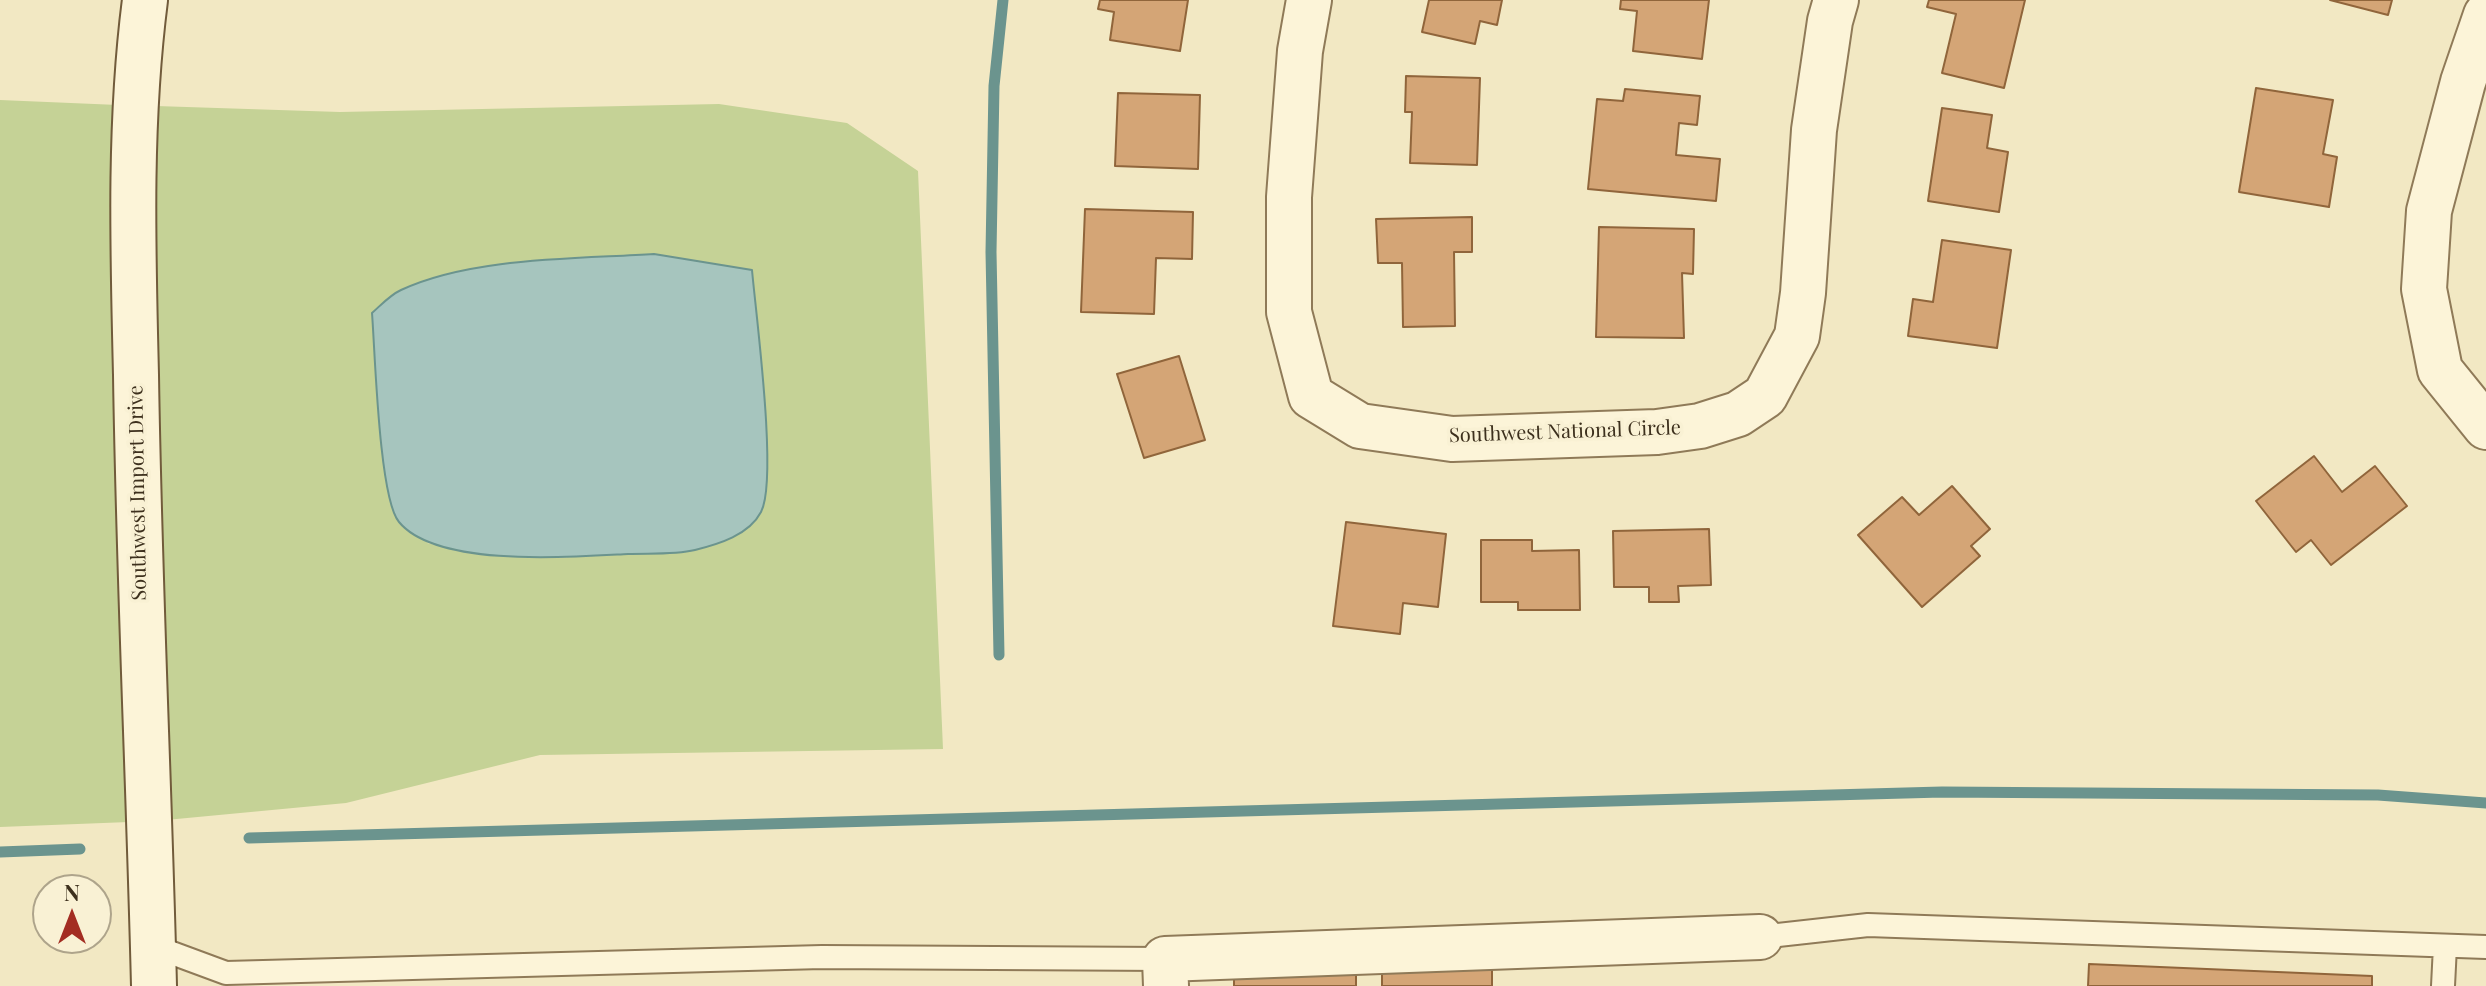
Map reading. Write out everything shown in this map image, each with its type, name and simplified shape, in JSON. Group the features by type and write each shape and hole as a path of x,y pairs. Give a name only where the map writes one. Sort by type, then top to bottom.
{"street":[{"name":"Southwest Import Drive","path":"145,0 138,51 133,221 138,535 153,966"},
{"name":"Southwest National Circle","path":"1309,0 1300,51 1289,197 1289,312 1311,396 1360,426 1452,439 1657,432 1700,426 1738,414 1765,396 1797,336 1803,293 1814,130 1830,21 1836,0"},
{"path":"2486,15 2463,82 2429,211 2424,289 2440,370 2486,427"},
{"path":"1165,972 1760,937"}],"lane":[{"path":"1760,937 1868,925 2486,947"},
{"path":"2443,986 2445,946"},
{"path":"153,966 226,973 822,957 1165,972"},
{"path":"201,986 226,973"}],"green space":[{"path":"0,100 118,105 129,822 0,827"},
{"path":"719,104 847,123 918,171 943,749 540,755 346,803 166,820 152,221 156,106 340,112","holes":["752,270 768,467 762,511 693,551 551,558 473,553 427,543"]}],"water":[{"path":"654,254 752,270 767,433 766,494 756,520 741,533 687,552 541,557 474,553 443,547 417,537 399,522 392,508 382,456 372,313 401,290 460,271 558,259"}],"building":[{"path":"1100,0 1188,0 1180,51 1110,40 1114,12 1098,9"},
{"path":"1429,0 1502,0 1497,25 1480,21 1475,44 1422,32"},
{"path":"1621,0 1709,0 1702,59 1633,51 1637,11 1620,9"},
{"path":"1929,0 2025,0 2004,88 1942,73 1956,14 1927,7"},
{"path":"2330,0 2392,0 2388,15"},
{"path":"1406,76 1480,78 1477,165 1410,163 1412,112 1405,112"},
{"path":"2256,88 2333,100 2323,154 2337,157 2329,207 2239,192"},
{"path":"1625,89 1700,96 1697,125 1679,123 1676,155 1720,159 1716,201 1588,189 1597,99 1623,101"},
{"path":"1118,93 1200,95 1198,169 1115,166"},
{"path":"1942,108 1992,115 1987,148 2008,152 1999,212 1928,201"},
{"path":"1085,209 1193,212 1192,259 1156,258 1154,314 1081,312"},
{"path":"1472,217 1472,252 1454,252 1455,326 1403,327 1402,263 1378,263 1376,219"},
{"path":"1599,227 1694,229 1693,274 1682,273 1684,338 1596,337"},
{"path":"1942,240 2011,250 1997,348 1908,336 1913,299 1933,302"},
{"path":"1179,356 1205,440 1144,458 1117,374"},
{"path":"2314,456 2342,492 2375,466 2407,506 2331,565 2311,540 2296,552 2256,501"},
{"path":"1952,486 1990,529 1971,546 1980,556 1922,607 1858,535 1902,497 1919,515"},
{"path":"1346,522 1446,534 1438,607 1403,603 1400,634 1333,626"},
{"path":"1709,529 1711,585 1678,586 1679,602 1649,602 1649,587 1614,587 1613,531"},
{"path":"1481,540 1532,540 1532,551 1579,550 1580,610 1518,610 1518,602 1481,602"},
{"path":"1492,960 1492,986 1382,986 1382,961"},
{"path":"2089,964 2372,976 2372,986 2088,986"},
{"path":"1234,970 1356,970 1356,986 1234,986"}],"waterway":[{"path":"999,655 991,252 994,86 1003,0"},
{"path":"249,838 1942,792 2378,795 2486,803"},
{"path":"0,852 80,849"}]}
